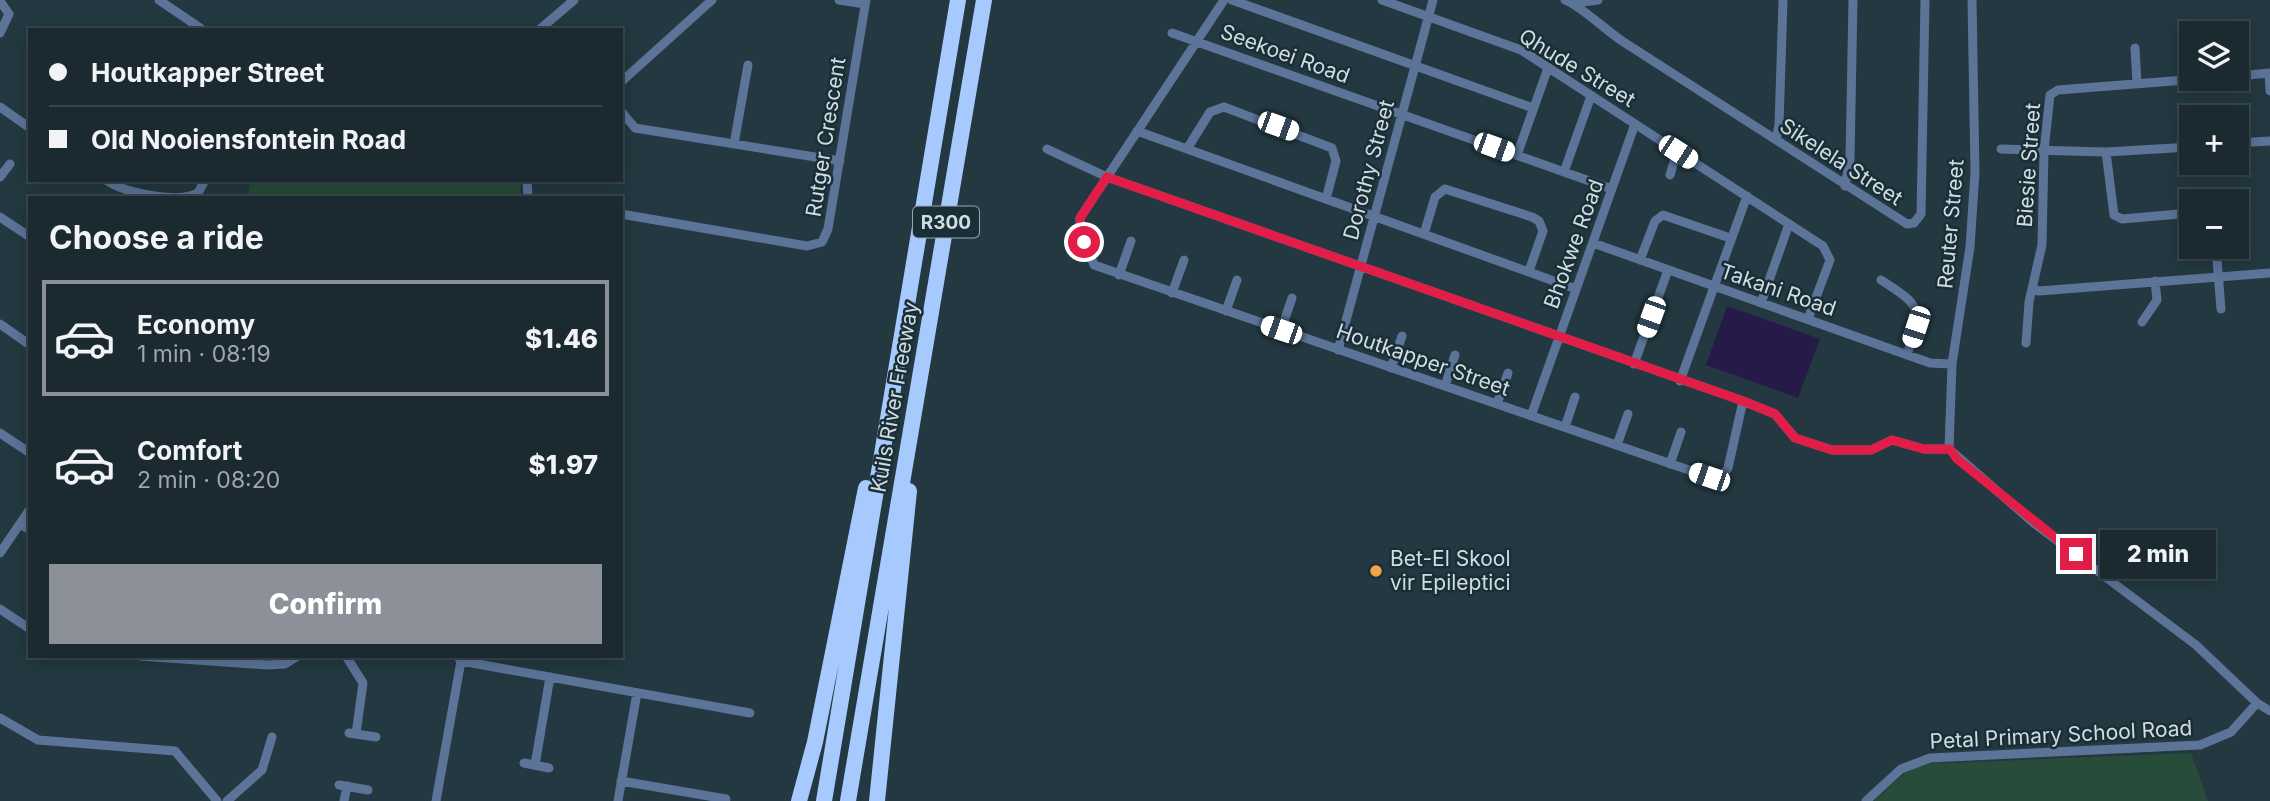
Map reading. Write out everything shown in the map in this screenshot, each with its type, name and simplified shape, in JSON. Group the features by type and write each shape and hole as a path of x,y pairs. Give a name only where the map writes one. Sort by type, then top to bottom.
{"highway":[{"name":"Kuils River Freeway","path":"824,801 958,0"},
{"name":"Kuils River Freeway","path":"848,801 984,0"},
{"path":"799,801 815,742 864,496 885,437"},
{"path":"877,801 908,511 908,443"}],"street":[{"path":"159,0 201,28"},
{"path":"541,28 573,0"},
{"path":"623,80 712,0"},
{"path":"839,0 866,2"},
{"name":"Houtkapper Street","path":"1224,0 1082,216 1080,228 1092,264 1712,478 1724,474 1743,401"},
{"path":"1232,0 1533,108"},
{"name":"Qhude Street","path":"1382,0 1513,47 1823,246 1830,257 1808,319"},
{"name":"Dorothy Street","path":"1338,350 1433,0"},
{"name":"Sikelela Street","path":"1565,0 1576,2 1589,19 1903,223 1911,224 1920,217 1925,0"},
{"path":"1576,2 1598,0"},
{"path":"1776,141 1779,125 1783,0"},
{"path":"1845,186 1850,159 1853,0"},
{"name":"Reuter Street","path":"1950,449 1952,364 1970,247 1975,172 1972,0"},
{"path":"0,1 9,13 0,33"},
{"name":"Rutger Crescent","path":"623,214 815,246 826,236 866,2"},
{"name":"Seekoei Road","path":"1172,33 1612,189"},
{"path":"2134,48 2137,84"},
{"path":"734,144 748,65"},
{"path":"1517,155 1548,68"},
{"path":"2249,75 2269,73 2270,91"},
{"name":"Biesie Street","path":"2026,343 2032,288 2042,245 2047,102 2052,93 2179,81"},
{"path":"1564,172 1591,96"},
{"path":"0,107 28,127"},
{"path":"1187,149 1210,112 1224,107 1332,148 1336,161 1326,199"},
{"path":"623,113 635,128 840,161"},
{"name":"Bhokwe Road","path":"1531,416 1635,124"},
{"path":"1137,131 1576,289"},
{"path":"2249,143 2270,141"},
{"path":"2001,149 2106,152 2179,148"},
{"path":"1047,149 1107,177 1743,401 1775,414 1795,438 1832,450 1871,450 1892,440 1924,449 1950,449 2035,524 2196,645 2257,703 2270,711"},
{"path":"1670,175 1678,152"},
{"path":"2106,152 2114,215 2122,219 2179,215"},
{"path":"0,177 10,164"},
{"path":"110,182 129,192 177,196"},
{"path":"191,196 201,190 204,182"},
{"path":"1424,234 1435,197 1445,189 1532,217 1539,221 1543,231 1529,271"},
{"path":"1680,381 1747,196"},
{"path":"1640,260 1655,221 1663,215 1730,238"},
{"path":"0,217 28,236"},
{"path":"1761,303 1789,224"},
{"path":"1119,275 1131,241"},
{"name":"Takani Road","path":"1593,243 1930,363 1952,364"},
{"path":"2217,259 2221,309"},
{"path":"1172,293 1184,260"},
{"path":"1634,364 1668,270"},
{"path":"2032,288 2039,291 2270,272"},
{"path":"1226,311 1237,279"},
{"path":"1881,280 1909,298 1916,307 1916,327 1907,355"},
{"path":"2143,322 2157,300 2155,281"},
{"path":"1281,330 1292,298"},
{"path":"0,324 28,344"},
{"path":"1391,368 1402,336"},
{"path":"1445,386 1455,355"},
{"path":"1497,404 1508,373"},
{"path":"1565,427 1575,397"},
{"path":"1617,445 1628,414"},
{"path":"1670,464 1681,432"},
{"path":"0,433 28,452"},
{"path":"0,553 28,512"},
{"path":"20,524 28,529"},
{"path":"0,609 28,628"},
{"path":"168,658 268,665 285,664 295,658"},
{"path":"347,658 363,682 352,734 376,737"},
{"path":"436,801 459,659 750,713"},
{"path":"535,765 550,677"},
{"path":"618,801 637,693"},
{"name":"Petal Primary School Road","path":"1866,801 1901,769 1930,758 2200,745 2231,732 2257,703"},
{"path":"0,718 38,740 175,751 217,801"},
{"path":"227,801 262,770 271,737"},
{"path":"524,763 549,768"},
{"path":"621,781 726,799"},
{"path":"344,801 343,786 368,790"}],"green space":[{"path":"250,182 521,182 520,196 248,196"},
{"path":"2191,753 2208,801 1874,801 1906,772 1924,764"}],"shaded area":[{"path":"1727,306 1820,339 1798,398 1706,365"}],"place":[{"name":"Bet-El Skool vir Epileptici","path":"1376,571"}],"route":[{"path":"1084,242 1080,218 1107,177 1743,401 1775,414 1795,438 1832,450 1871,450 1892,440 1924,449 1950,449 1957,459 1994,487 2035,524 2076,554"}]}
